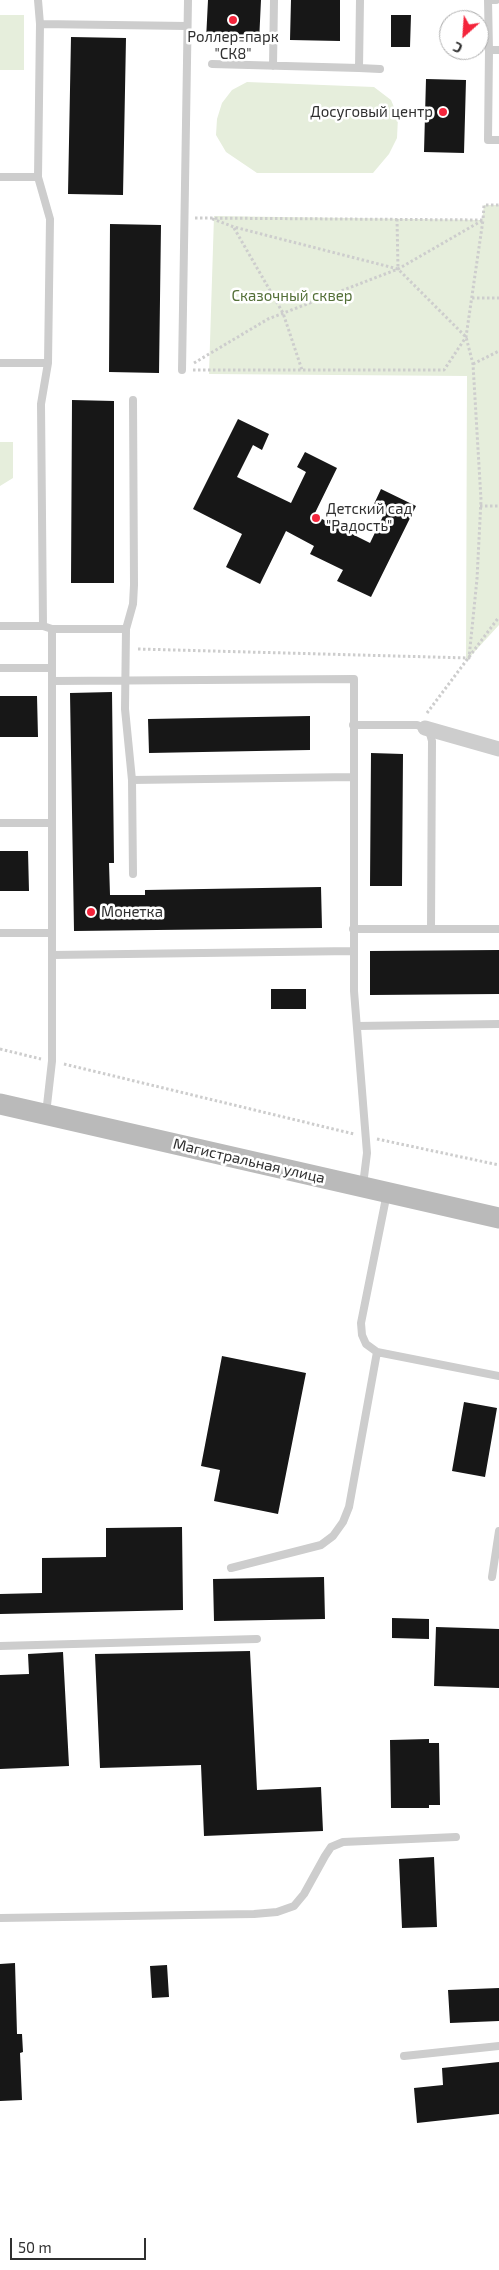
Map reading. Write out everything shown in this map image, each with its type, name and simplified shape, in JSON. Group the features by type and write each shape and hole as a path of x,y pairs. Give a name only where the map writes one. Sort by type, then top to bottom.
{"main road":[{"name":"Магистральная улица","path":"0,1104 499,1218"}],"street":[{"path":"421,727 499,749"}],"lane":[{"path":"38,0 40,24 38,177 50,219 48,363 41,404 43,626"},
{"path":"182,370 188,0"},
{"path":"273,66 274,0"},
{"path":"359,68 360,0"},
{"path":"488,10 488,0 496,0"},
{"path":"40,24 187,26"},
{"path":"489,50 499,50"},
{"path":"489,60 488,140 499,140"},
{"path":"212,64 380,68"},
{"path":"0,177 38,177"},
{"path":"0,363 48,363"},
{"path":"133,400 134,585 126,629 125,681 125,709 132,780 133,874"},
{"path":"0,626 43,626 52,629 126,629"},
{"path":"46,1116 52,1061 52,629"},
{"path":"0,668 52,668"},
{"path":"52,681 354,679 353,951 354,991 366,1137 367,1164 363,1187"},
{"path":"353,725 421,727 430,734 432,741 432,929"},
{"path":"132,780 353,777"},
{"path":"0,823 52,823"},
{"path":"353,929 499,929"},
{"path":"0,933 52,933"},
{"path":"52,955 353,951"},
{"path":"357,1026 499,1024"},
{"path":"387,1192 361,1323 362,1335 366,1344 377,1352 499,1376"},
{"path":"231,1568 321,1545 333,1536 343,1522 349,1507 377,1352"},
{"path":"492,1577 499,1531"},
{"path":"0,1646 257,1639"},
{"path":"0,1918 254,1914 277,1912 294,1906 304,1894 331,1848 343,1842 456,1837"},
{"path":"404,2056 499,2046"}],"path":[{"path":"469,658 477,579 480,506 473,364 466,337 484,205 499,205"},
{"path":"185,218 483,220"},
{"path":"210,218 234,227 398,269 466,337"},
{"path":"397,219 398,269"},
{"path":"182,370 268,319 398,269 483,220"},
{"path":"234,227 283,313 302,370"},
{"path":"472,298 499,298"},
{"path":"182,370 444,370 466,337"},
{"path":"473,364 499,351"},
{"path":"480,506 499,506"},
{"path":"421,727 499,617"},
{"path":"130,648 469,658"},
{"path":"0,1049 366,1137 499,1165"}],"green space":[{"path":"0,15 24,15 24,70 0,70"},
{"path":"247,82 374,87 391,100 398,117 397,138 389,154 373,173 257,173 226,152 216,135 217,119 222,103 232,90"},
{"name":"Сказочный сквер","path":"484,205 499,205 499,625 466,661 467,376 209,374 214,216 482,220"},
{"path":"0,442 13,442 13,478 0,486"}],"building":[{"name":"Роллер-парк \"СК8\"","path":"208,0 261,0 259,42 206,40"},
{"path":"291,0 340,0 340,41 290,40"},
{"path":"391,15 411,15 410,47 391,47"},
{"path":"71,37 126,38 123,195 68,194"},
{"path":"426,79 466,80 464,153 424,152"},
{"path":"110,224 161,225 159,373 109,372"},
{"path":"72,400 114,401 114,583 71,583"},
{"path":"238,419 269,434 262,450 253,445 237,477 291,503 306,472 297,467 305,452 337,468 314,515 370,543 386,510 374,504 381,489 416,506 371,597 337,581 343,570 310,554 314,546 286,531 260,584 226,567 242,534 193,509"},
{"path":"112,692 114,863 109,863 110,895 145,895 145,890 321,887 322,928 74,931 70,693"},
{"path":"0,696 37,696 38,737 0,737"},
{"path":"310,716 310,750 149,753 148,719"},
{"path":"371,753 403,754 402,886 370,886"},
{"path":"0,851 28,851 29,891 0,891"},
{"path":"499,950 499,994 370,995 370,951"},
{"path":"271,989 306,989 306,1009 271,1009"},
{"path":"222,1356 306,1373 278,1514 214,1501 220,1470 201,1466"},
{"path":"464,1402 497,1408 485,1477 452,1471"},
{"path":"182,1527 183,1610 0,1614 0,1594 42,1593 42,1558 106,1557 106,1528"},
{"path":"324,1577 325,1619 214,1621 213,1579"},
{"path":"392,1618 429,1619 429,1639 392,1638"},
{"path":"436,1627 499,1629 499,1688 434,1686"},
{"path":"250,1651 257,1790 321,1787 323,1831 204,1836 201,1765 100,1768 95,1654"},
{"path":"63,1652 69,1766 0,1769 0,1675 29,1674 28,1654"},
{"path":"429,1739 429,1743 439,1743 440,1805 429,1805 429,1808 391,1808 390,1740"},
{"path":"434,1857 437,1927 402,1928 399,1859"},
{"path":"15,1963 17,2034 22,2034 23,2052 20,2053 22,2100 0,2101 0,1964"},
{"path":"167,1965 169,1997 152,1998 150,1966"},
{"path":"499,1988 499,2021 450,2023 448,1990"},
{"path":"499,2062 499,2114 417,2123 414,2088 443,2085 442,2068"}],"place":[{"name":"Роллер-парк \"СК8\"","path":"233,20"},
{"name":"Досуговый центр","path":"443,112"},
{"name":"Детский сад \"Радость\"","path":"316,518"},
{"name":"Монетка","path":"91,912"}]}
